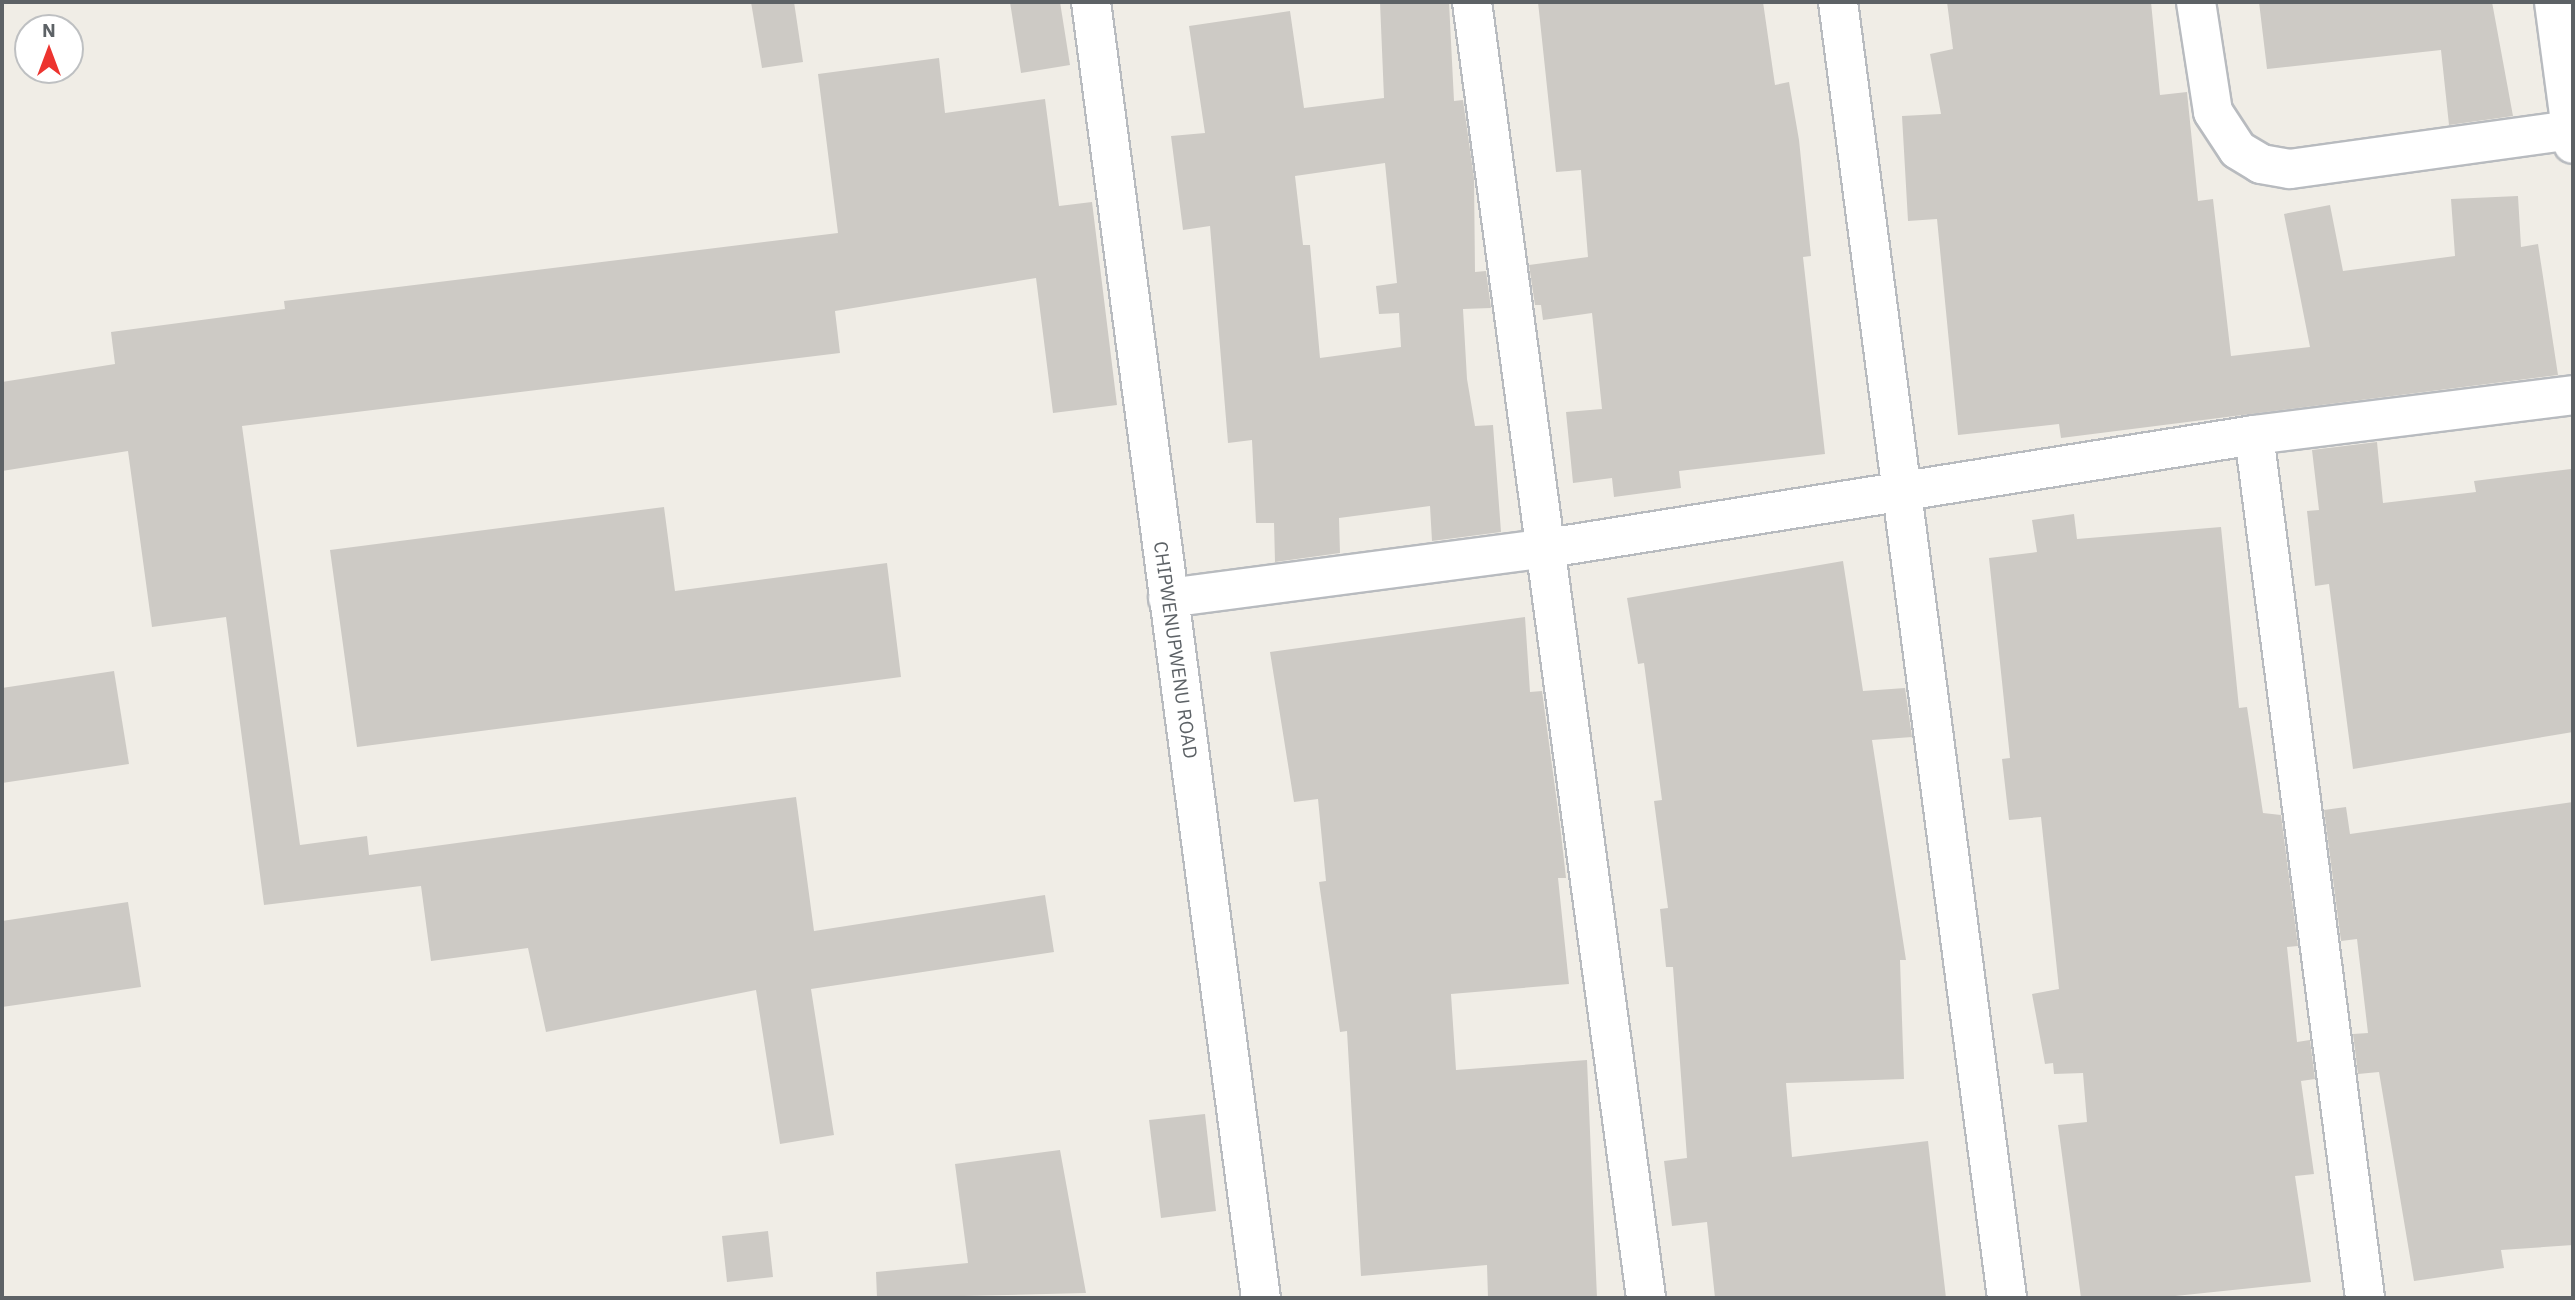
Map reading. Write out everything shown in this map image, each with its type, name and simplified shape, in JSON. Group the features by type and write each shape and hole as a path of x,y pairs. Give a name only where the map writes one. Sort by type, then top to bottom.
{"street":[{"name":"CHIPWENUPWENU ROAD","path":"1091,2 1261,1298"},
{"path":"1472,2 1548,548 1646,1298"},
{"path":"1838,2 1899,490 2007,1298"},
{"path":"2196,2 2213,112 2238,150 2261,164 2290,169 2572,137 2554,2"},
{"path":"1168,598 1548,548 2254,435 2573,395"},
{"path":"2254,435 2365,1298"}],"building":[{"path":"751,2 794,2 803,62 762,68"},
{"path":"1010,2 1060,2 1070,65 1021,73"},
{"path":"1380,2 1449,2 1454,101 1463,100 1474,178 1475,272 1486,271 1491,308 1463,309 1467,379 1475,426 1493,425 1501,532 1432,541 1430,506 1339,518 1340,553 1275,562 1274,523 1256,523 1252,440 1228,443 1210,226 1183,230 1171,136 1205,133 1189,26 1290,11 1304,108 1384,98","holes":["1385,163 1397,283 1376,286 1379,314 1399,313 1401,347 1320,358 1310,245 1303,245 1295,176"]},
{"path":"1538,2 1763,2 1775,85 1789,82 1799,140 1811,256 1803,257 1825,454 1679,471 1681,488 1614,497 1612,478 1573,483 1566,412 1602,409 1592,313 1543,320 1541,305 1535,305 1529,265 1588,257 1581,170 1556,172"},
{"path":"1947,2 2151,2 2160,95 2187,92 2198,201 2213,199 2231,356 2310,347 2284,214 2330,205 2343,271 2455,256 2451,199 2518,196 2521,247 2538,244 2558,375 2061,438 2059,424 1958,435 1937,219 1908,221 1902,116 1941,114 1930,54 1953,49"},
{"path":"2259,2 2492,2 2513,116 2449,125 2441,50 2267,69"},
{"path":"939,58 945,113 1045,99 1059,206 1092,202 1117,405 1053,413 1036,278 835,311 840,353 242,426 300,845 367,836 369,855 796,797 814,931 1045,895 1054,952 811,989 834,1135 780,1144 756,990 546,1032 528,948 431,961 421,886 264,905 226,617 152,627 128,451 2,471 2,382 115,364 111,332 285,309 284,301 838,233 818,74"},
{"path":"2377,442 2383,503 2476,492 2474,481 2571,469 2573,732 2353,769 2329,584 2315,586 2307,511 2319,510 2312,450"},
{"path":"664,507 675,591 887,563 901,677 357,747 330,550"},
{"path":"2074,514 2077,539 2221,527 2239,708 2247,707 2263,813 2281,815 2298,946 2287,947 2297,1042 2310,1040 2315,1079 2301,1081 2314,1174 2295,1176 2311,1282 2156,1298 2081,1298 2058,1125 2087,1122 2083,1073 2054,1074 2053,1063 2045,1064 2032,994 2059,989 2041,817 2009,820 2002,759 2010,758 1989,558 2037,552 2032,520"},
{"path":"1843,561 1863,691 1905,688 1912,737 1872,740 1906,960 1900,960 1904,1079 1786,1083 1792,1157 1928,1141 1946,1298 1715,1298 1707,1222 1672,1226 1664,1161 1687,1158 1673,967 1666,967 1660,909 1668,908 1654,801 1662,800 1644,663 1638,664 1627,598"},
{"path":"1525,617 1530,692 1542,691 1560,825 1566,878 1558,878 1569,984 1451,994 1456,1070 1587,1060 1597,1298 1488,1298 1487,1265 1361,1276 1347,1031 1340,1032 1319,882 1326,881 1318,799 1294,802 1270,652"},
{"path":"114,671 129,764 2,783 2,688"},
{"path":"2573,802 2573,1245 2501,1250 2504,1268 2414,1281 2379,1072 2358,1074 2353,1034 2368,1033 2357,939 2341,941 2324,810 2346,807 2350,834"},
{"path":"128,902 141,987 2,1007 2,921"},
{"path":"1205,1114 1216,1211 1161,1218 1149,1120"},
{"path":"1060,1150 1086,1293 877,1298 876,1272 968,1263 955,1164"},
{"path":"768,1231 773,1277 727,1282 722,1236"}]}
